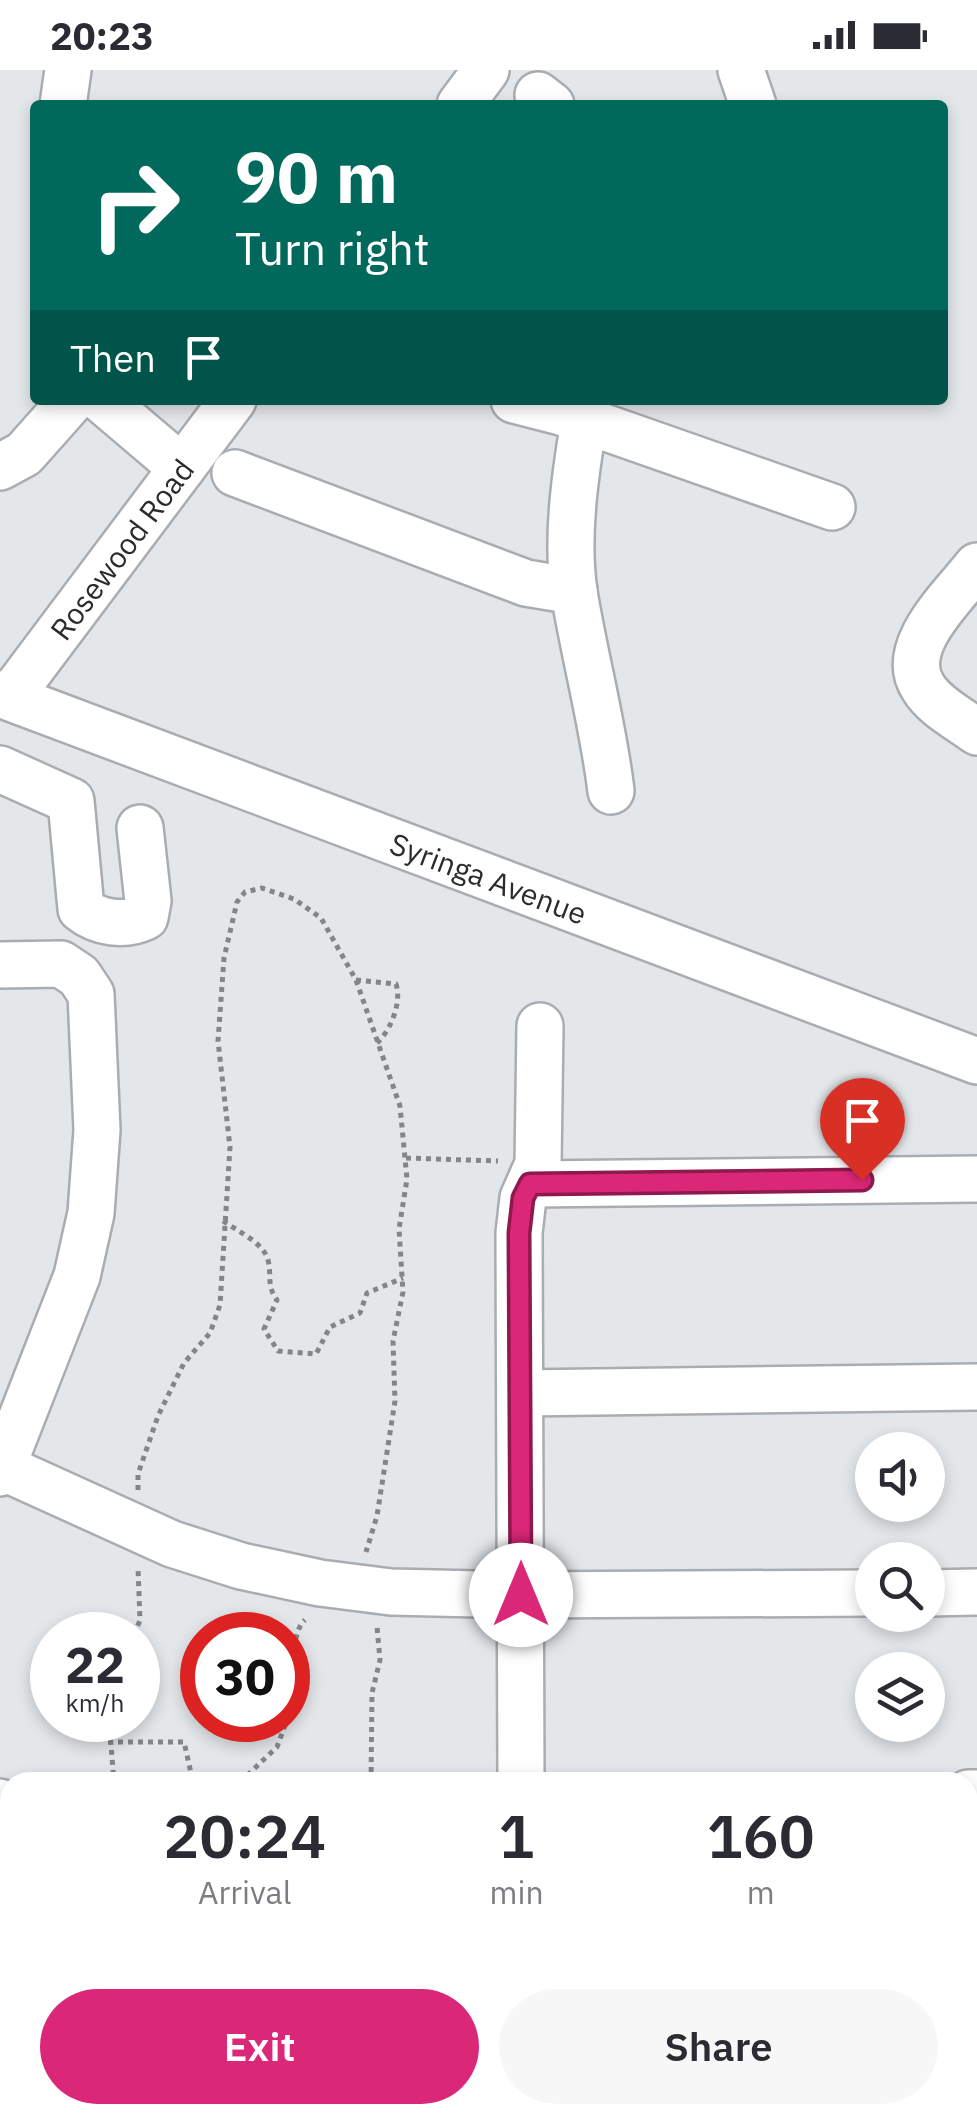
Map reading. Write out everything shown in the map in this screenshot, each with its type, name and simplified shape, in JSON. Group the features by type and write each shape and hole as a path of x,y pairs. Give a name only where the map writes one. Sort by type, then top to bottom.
{"street":[{"path":"64,100 68,70"},
{"path":"464,100 486,70"},
{"path":"741,70 751,100"},
{"path":"0,467 24,454 68,405"},
{"path":"108,405 182,468"},
{"name":"Rosewood Road","path":"5,696 229,405"},
{"path":"539,405 570,411 832,507"},
{"path":"570,411 574,591 600,712 611,791"},
{"path":"235,474 526,583 574,591"},
{"path":"977,566 928,630 915,660 920,685 928,695 977,732"},
{"name":"Syringa Avenue","path":"5,696 977,1062"},
{"path":"0,770 70,801 81,909 93,919 134,923 145,917 148,902 140,828"},
{"path":"70,968 93,919"},
{"path":"0,964 50,962 70,968 91,994 97,1130 91,1213 77,1276 1,1469 142,1532 241,1566 320,1583 521,1595 855,1593"},
{"path":"521,1772 519,1233 523,1198 540,1137 540,1026"},
{"path":"530,1184 977,1178"},
{"path":"522,1393 977,1387"},
{"path":"945,1593 977,1592"}],"path":[{"path":"139,1612 136,1586 142,1532 132,1508 138,1492 138,1474 178,1372 210,1333 220,1305 230,1148 218,1041 224,958 237,902 245,892 262,888 294,900 321,918 346,958 394,1080 406,1158 399,1229 404,1278 393,1341 395,1400 378,1516 366,1548 365,1568 372,1589 380,1660 372,1692 372,1772"},
{"path":"356,980 396,984 399,991 401,999 386,1035 377,1043"},
{"path":"406,1158 504,1162 530,1184"},
{"path":"224,1221 260,1248 268,1259 268,1284 277,1300 264,1328 278,1351 306,1356 322,1347 330,1327 360,1313 366,1292 404,1278"},
{"path":"310,1613 322,1600 320,1583"},
{"path":"108,1742 112,1772"},
{"path":"160,1742 184,1742 191,1772"},
{"path":"251,1772 279,1742"}],"route":[{"path":"521,1595 519,1233 523,1198 530,1184 862,1180"}]}
